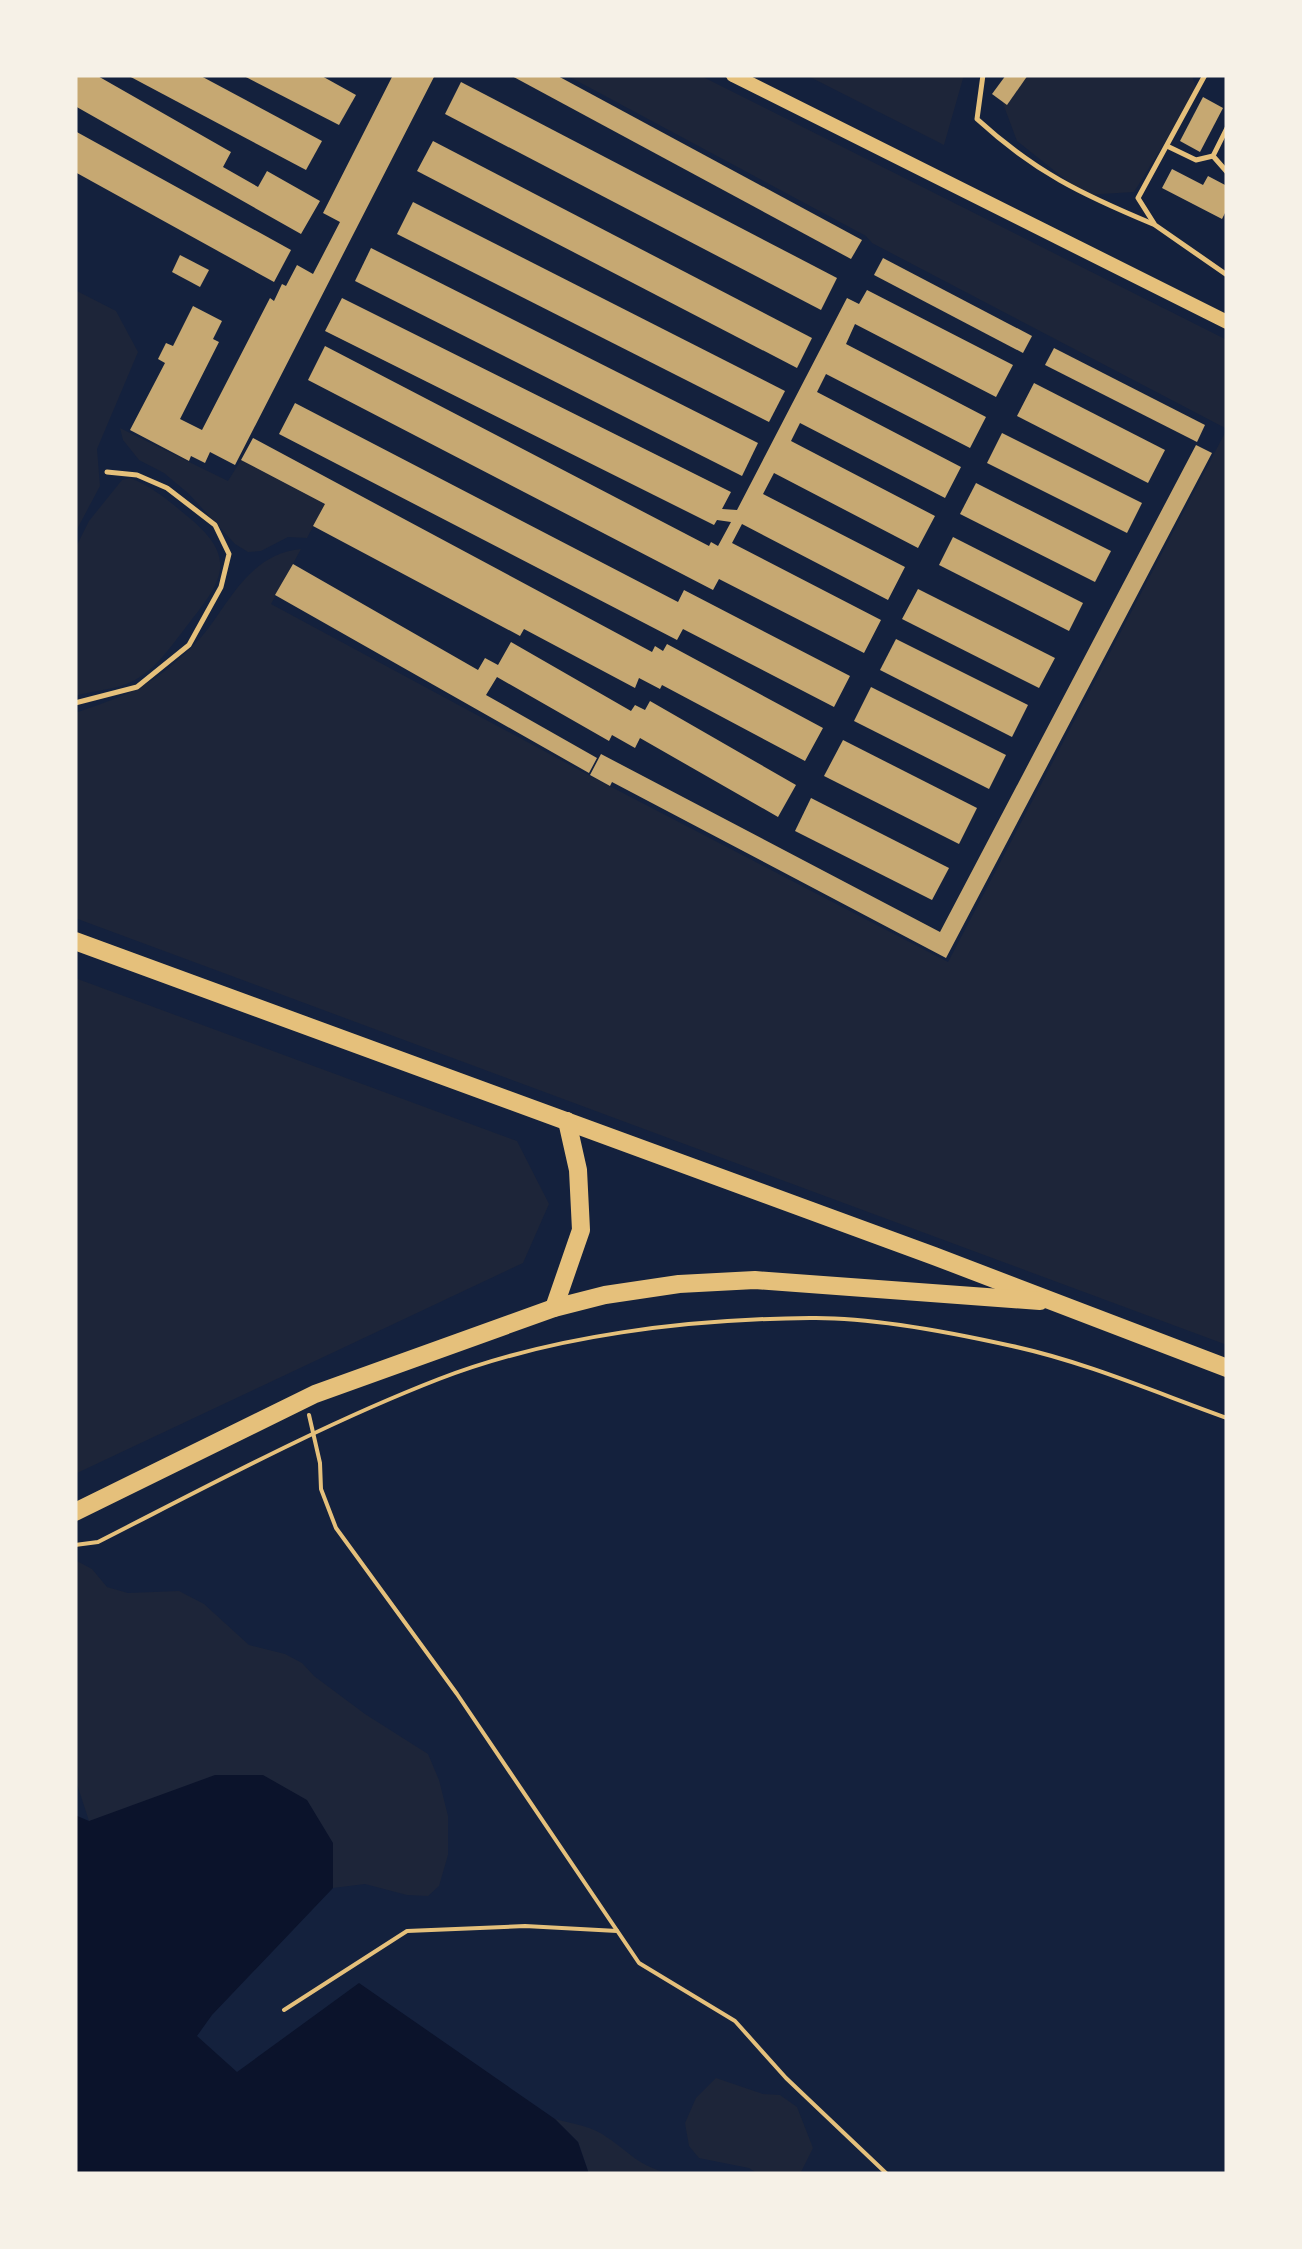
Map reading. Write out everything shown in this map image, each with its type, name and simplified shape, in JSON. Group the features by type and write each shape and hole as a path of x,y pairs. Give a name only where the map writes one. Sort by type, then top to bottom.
{"main road":[{"path":"75,941 1227,1368"},
{"path":"554,1308 581,1230 578,1170 567,1121"},
{"path":"75,1512 306,1398 554,1308 661,1286 755,1280 1056,1302"}],"street":[{"path":"733,75 1227,322"}],"lane":[{"path":"982,75 976,119 1016,154 1077,192 1155,226 1227,275"},
{"path":"1155,226 1138,198 1206,75"},
{"path":"1213,156 1227,128"},
{"path":"1167,146 1196,160 1213,156"},
{"path":"1213,156 1227,172"},
{"path":"75,703 137,686 188,645 221,586 229,554 215,525 167,488 137,475 107,472"}],"path":[{"path":"75,1545 98,1542 440,1378 573,1340 695,1325 812,1318 871,1322 1012,1346 1073,1362 1227,1418"},
{"path":"306,1398 320,1464 321,1490 336,1528 456,1694 639,1963 735,2022 786,2078 887,2174"},
{"path":"284,2010 407,1931 525,1926 617,1930"}],"shaded area":[{"path":"566,75 699,75 1227,340 1227,429 872,243 866,236"},
{"path":"806,75 964,75 944,145"},
{"path":"1011,75 1192,75 1197,91 1134,192 1085,195 1017,141 1001,98"},
{"path":"75,290 116,311 138,352 97,449 100,486 75,533"},
{"path":"120,428 228,481 241,460 325,504 307,538 288,537 261,551 248,552 235,544 189,494 164,473 139,460 123,440"},
{"path":"1227,429 1227,1345 75,918 75,713 126,694 161,674 202,636 258,566 285,552 301,549 271,604 948,962"},
{"path":"130,478 160,495 204,532 215,546 220,573 207,600 149,670 121,686 75,696 75,549 89,521 122,480"},
{"path":"75,978 517,1141 549,1204 523,1263 75,1474"},
{"path":"75,1560 92,1569 107,1587 128,1593 179,1591 204,1604 249,1645 285,1654 302,1663 365,1714 428,1754 448,1816 448,1855 439,1886 428,1896 365,1884 333,1888 333,1843 89,1821 75,1778"},
{"path":"215,1775 263,1775 307,1800 333,1843 333,1888 212,2015 197,2036 237,2072 359,1983 555,2119 578,2142 589,2174 75,2174 75,1815 89,1821"},
{"path":"716,2078 763,2094 780,2095 797,2107 813,2148 800,2174 758,2174 749,2168 699,2158 689,2146 685,2123 696,2098"},
{"path":"555,2119 597,2131 643,2163 673,2174 589,2174 578,2142"}],"building":[{"path":"75,75 96,75 231,152 223,167 258,187 267,171 320,201 301,234 75,106"},
{"path":"127,75 199,75 322,141 306,170"},
{"path":"242,75 320,75 356,95 339,125"},
{"path":"393,75 435,75 235,465 210,452 205,463 191,456 189,461 130,430 165,363 158,359 166,343 173,346 193,306 222,321 213,339 219,342 180,419 202,430 270,298 274,301 297,265 313,274 340,222 323,213"},
{"path":"510,75 556,75 862,240 851,259"},
{"path":"1006,75 1028,75 1007,105 992,94"},
{"path":"461,82 837,278 821,310 445,114"},
{"path":"1203,97 1223,108 1200,152 1180,141"},
{"path":"75,131 291,250 274,282 75,172"},
{"path":"433,141 812,338 797,368 417,171"},
{"path":"1172,169 1203,185 1208,176 1227,186 1227,209 1222,219 1162,188"},
{"path":"413,202 785,391 769,422 397,234"},
{"path":"371,248 758,443 742,476 355,281"},
{"path":"180,255 209,270 200,287 172,272"},
{"path":"883,258 1032,336 1023,353 874,275"},
{"path":"867,290 1013,365 996,397 855,324 846,344 986,417 970,448 826,374 817,392 961,467 945,498 800,423 791,441 935,516 918,548 774,473 763,494 905,567 888,600 742,524 732,543 881,620 864,653 719,579 713,590 308,380 325,346 709,546 711,542 718,546 731,522 717,520 714,525 325,331 342,298 731,492 722,509 737,510 847,298 859,304"},
{"path":"1054,348 1205,425 1197,442 1045,365"},
{"path":"1034,383 1165,450 1148,483 1017,416"},
{"path":"295,403 678,602 684,590 850,676 834,707 683,629 677,640 279,434"},
{"path":"1002,433 1142,503 1127,533 987,463"},
{"path":"253,438 652,652 655,646 663,651 667,644 823,728 805,761 662,685 660,689 639,678 635,688 524,629 520,636 313,526 325,504 241,460"},
{"path":"1196,445 1212,453 946,958 612,782 610,786 590,775 601,754 940,932"},
{"path":"976,483 1111,551 1095,582 960,514"},
{"path":"953,537 1083,603 1069,631 939,565"},
{"path":"293,564 478,670 485,658 498,665 511,642 631,711 635,705 645,710 650,701 796,785 778,817 640,738 635,748 612,735 609,741 497,677 486,695 597,758 589,773 275,595"},
{"path":"918,589 1055,658 1039,688 902,619"},
{"path":"896,639 1028,705 1012,737 880,670"},
{"path":"871,687 1006,755 989,789 854,721"},
{"path":"843,740 977,808 959,844 824,776"},
{"path":"811,798 949,868 932,900 795,831"}]}
